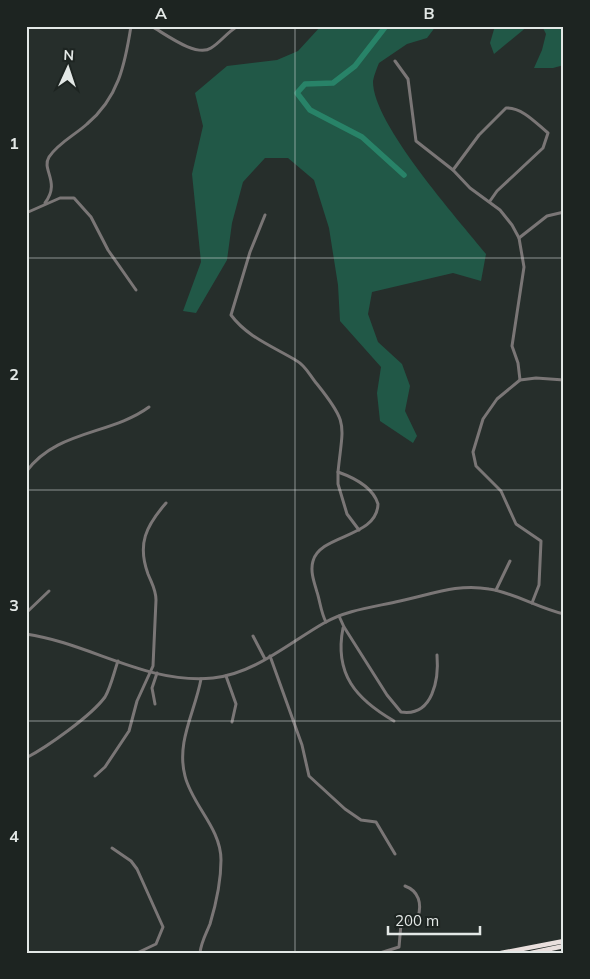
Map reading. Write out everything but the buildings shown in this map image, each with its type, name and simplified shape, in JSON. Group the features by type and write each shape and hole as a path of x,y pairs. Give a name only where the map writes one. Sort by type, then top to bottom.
{"highway":[{"path":"501,953 564,941"},
{"path":"532,953 564,946"}],"street":[{"path":"45,203 51,193 52,185 47,167 48,160 61,145 108,104 121,72 131,26"},
{"path":"151,26 175,42 204,50 211,49 226,33 238,26"},
{"path":"395,61 408,79 416,141 453,170 470,188 490,201 509,220 519,238 524,268 512,346 518,363 520,380"},
{"path":"453,170 479,135 506,108 520,111 540,126 548,133 543,148 498,190 490,201"},
{"path":"26,213 45,203 72,197 84,207 108,250 136,290"},
{"path":"519,238 547,216 564,212"},
{"path":"264,215 250,252 231,315 261,342 304,366 331,401 338,413 343,428 344,440 338,472 338,484 347,514 359,530"},
{"path":"532,603 539,585 541,541 516,524 501,491 476,466 473,452 483,419 497,399 520,380 536,378 564,380"},
{"path":"26,472 34,463 73,436 135,417 149,407"},
{"path":"326,622 313,577 313,561 324,547 359,530 378,509 376,497 352,477 338,472"},
{"path":"95,776 104,767 129,731 136,701 151,671 155,658 156,592 148,573 144,538 148,526 166,503"},
{"path":"496,590 510,560"},
{"path":"26,634 86,650 157,673 201,679 241,672 339,616 445,589 475,587 496,590 564,614"},
{"path":"26,613 49,590"},
{"path":"339,616 386,695 401,712 417,712 425,706 437,680 437,655"},
{"path":"344,627 340,645 345,674 360,697 394,721"},
{"path":"253,636 265,659"},
{"path":"270,656 302,745 309,776 345,809 361,820 376,822 394,854"},
{"path":"26,758 43,750 98,706 106,695 118,661"},
{"path":"155,704 152,688 157,673"},
{"path":"226,676 236,704 232,722"},
{"path":"200,953 215,905 221,858 210,824 190,791 182,761 184,737 194,710 201,679"},
{"path":"112,848 131,862 137,869 163,927 156,944 137,953"},
{"path":"380,953 398,947 401,924 418,917 419,898 412,889 405,886"}],"green space":[{"path":"321,26 436,26 427,38 407,44 379,63 373,81 376,99 386,121 401,145 438,195 486,254 481,281 453,273 372,292 368,314 378,342 402,364 410,386 405,411 417,436 413,443 380,421 377,393 381,367 340,321 338,285 329,228 314,180 288,158 265,158 243,182 232,223 227,260 196,313 183,311 201,262 192,174 203,126 195,93 227,66 277,60 298,51"},
{"path":"495,26 528,26 494,54 490,43"},
{"path":"542,26 564,26 564,65 553,68 534,68 542,50 546,34"}],"waterway":[{"path":"386,26 355,66 333,83 305,84 297,93 310,110 362,137 404,175"}]}
